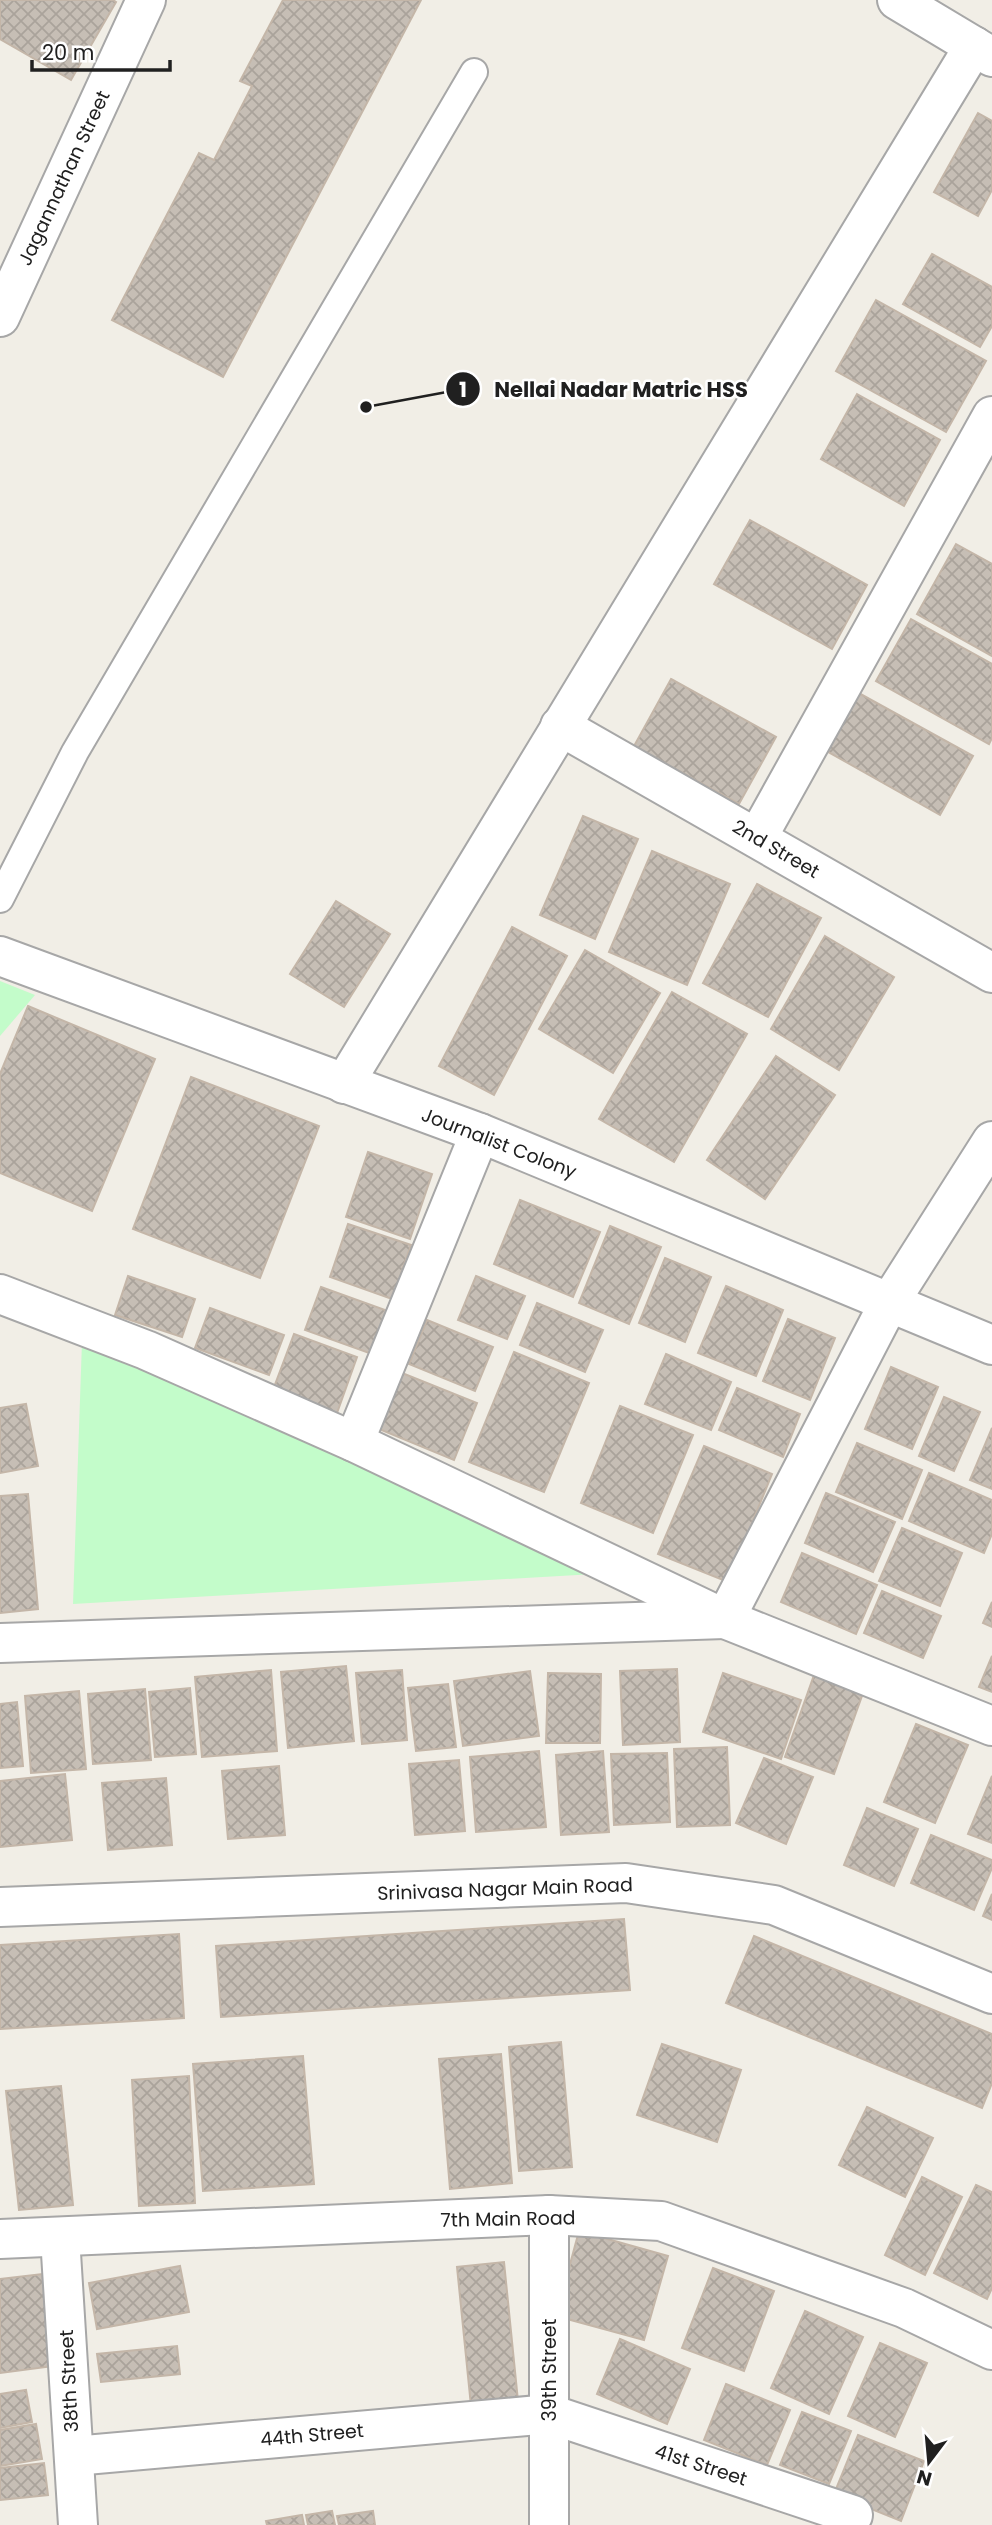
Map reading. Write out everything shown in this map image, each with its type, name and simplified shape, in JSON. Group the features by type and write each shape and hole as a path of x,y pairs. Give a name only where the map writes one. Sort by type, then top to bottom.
{"street":[{"name":"Jagannathan Street","path":"0,317 146,0"},
{"path":"344,1084 560,726 983,51 897,0"},
{"path":"757,838 992,416"},
{"name":"2nd Street","path":"560,726 992,973"},
{"name":"Journalist Colony","path":"0,956 480,1133 992,1345"},
{"path":"354,1442 480,1133"},
{"path":"724,1619 890,1303 992,1141"},
{"path":"0,1294 146,1350 354,1442 724,1619 992,1726"},
{"path":"0,1643 724,1619"},
{"name":"Srinivasa Nagar Main Road","path":"0,1907 626,1883 774,1905 992,1994"},
{"name":"7th Main Road","path":"0,2239 549,2216 661,2221 904,2308 992,2350"},
{"name":"39th Street","path":"548,2525 549,2216"},
{"name":"38th Street","path":"61,2237 79,2525"},
{"name":"44th Street","path":"74,2456 550,2414"},
{"name":"41st Street","path":"550,2414 853,2515"}],"lane":[{"path":"0,899 75,752 474,72"}],"green space":[{"path":"0,981 35,995 0,1036"},
{"path":"82,1341 612,1573 73,1604"}],"building":[{"path":"0,0 116,2 71,80 0,39"},
{"path":"283,0 421,0 223,377 112,320 199,153 214,160 252,86 240,81"},
{"path":"978,113 992,121 992,190 978,216 934,192"},
{"path":"932,254 992,287 992,326 980,347 903,304"},
{"path":"876,300 986,361 946,432 836,371"},
{"path":"857,394 940,440 904,506 821,459"},
{"path":"750,520 867,585 832,649 714,584"},
{"path":"956,544 992,564 992,656 917,614"},
{"path":"911,619 992,664 992,738 989,744 876,681"},
{"path":"671,679 776,737 739,804 634,746"},
{"path":"855,691 973,756 940,815 823,749"},
{"path":"583,816 638,839 595,939 540,915"},
{"path":"652,851 730,884 687,985 609,952"},
{"path":"757,884 821,918 768,1017 703,983"},
{"path":"336,901 390,934 344,1007 290,974"},
{"path":"512,927 567,956 494,1095 439,1066"},
{"path":"825,936 894,977 839,1070 771,1029"},
{"path":"585,950 660,993 613,1073 539,1029"},
{"path":"672,992 747,1034 674,1162 599,1119"},
{"path":"28,1006 155,1059 92,1211 0,1173 0,1074"},
{"path":"776,1056 835,1095 765,1199 707,1160"},
{"path":"191,1077 319,1126 260,1278 133,1229"},
{"path":"368,1152 432,1174 410,1239 346,1217"},
{"path":"520,1200 600,1232 573,1297 494,1264"},
{"path":"348,1224 411,1245 392,1299 330,1277"},
{"path":"610,1226 661,1247 629,1324 579,1303"},
{"path":"665,1258 711,1277 685,1342 639,1323"},
{"path":"128,1276 195,1299 182,1337 115,1315"},
{"path":"476,1276 525,1296 507,1339 458,1320"},
{"path":"726,1286 783,1310 756,1376 698,1353"},
{"path":"321,1287 388,1311 372,1354 305,1330"},
{"path":"537,1303 603,1330 585,1372 520,1345"},
{"path":"210,1308 284,1335 269,1375 195,1348"},
{"path":"788,1319 835,1338 810,1400 763,1381"},
{"path":"427,1320 493,1347 475,1391 409,1364"},
{"path":"294,1334 357,1357 337,1413 273,1390"},
{"path":"514,1352 589,1383 544,1492 469,1462"},
{"path":"666,1354 731,1382 711,1430 645,1404"},
{"path":"891,1367 938,1387 912,1449 865,1429"},
{"path":"402,1373 477,1403 454,1460 379,1429"},
{"path":"737,1388 800,1414 783,1457 719,1430"},
{"path":"944,1397 980,1412 954,1471 919,1456"},
{"path":"26,1404 38,1466 0,1473 0,1408"},
{"path":"620,1406 693,1435 653,1533 581,1503"},
{"path":"992,1428 992,1489 970,1480"},
{"path":"857,1443 922,1470 902,1519 836,1492"},
{"path":"704,1446 772,1474 728,1582 658,1554"},
{"path":"929,1473 992,1500 992,1534 984,1553 909,1521"},
{"path":"826,1493 895,1522 873,1572 805,1543"},
{"path":"28,1494 38,1609 0,1613 0,1496"},
{"path":"902,1528 962,1553 940,1606 879,1581"},
{"path":"802,1553 877,1585 856,1634 781,1602"},
{"path":"882,1591 941,1616 923,1658 864,1633"},
{"path":"992,1602 992,1627 983,1623"},
{"path":"992,1656 992,1692 979,1687"},
{"path":"346,1666 354,1741 288,1748 281,1672"},
{"path":"677,1669 680,1742 623,1745 620,1671"},
{"path":"271,1670 277,1751 202,1757 195,1677"},
{"path":"402,1670 407,1740 362,1744 356,1673"},
{"path":"530,1671 539,1736 463,1746 454,1681"},
{"path":"548,1673 601,1674 600,1743 546,1743"},
{"path":"723,1673 801,1700 781,1759 703,1732"},
{"path":"814,1675 863,1693 834,1774 785,1757"},
{"path":"448,1684 456,1747 416,1751 408,1688"},
{"path":"190,1688 196,1754 155,1757 149,1692"},
{"path":"145,1689 151,1760 93,1764 88,1694"},
{"path":"79,1691 86,1769 31,1773 25,1696"},
{"path":"17,1702 23,1766 0,1768 0,1704"},
{"path":"916,1724 968,1745 935,1823 884,1802"},
{"path":"727,1747 730,1825 677,1827 674,1749"},
{"path":"539,1751 546,1827 476,1832 470,1757"},
{"path":"603,1751 609,1832 561,1835 556,1755"},
{"path":"667,1753 670,1822 614,1825 611,1754"},
{"path":"764,1758 813,1777 786,1844 736,1823"},
{"path":"459,1760 465,1831 415,1835 409,1764"},
{"path":"279,1766 285,1835 228,1839 222,1771"},
{"path":"65,1774 72,1840 0,1847 0,1781"},
{"path":"992,1776 992,1843 968,1834"},
{"path":"166,1778 172,1845 108,1850 102,1783"},
{"path":"867,1808 918,1829 894,1886 844,1865"},
{"path":"931,1835 992,1860 992,1868 974,1910 911,1883"},
{"path":"992,1894 992,1920 983,1916"},
{"path":"624,1919 630,1990 221,2017 216,1946"},
{"path":"179,1934 184,2018 0,2029 0,1945"},
{"path":"754,1936 992,2034 992,2083 982,2108 726,2003"},
{"path":"561,2042 572,2167 519,2171 509,2047"},
{"path":"662,2044 741,2070 717,2142 637,2115"},
{"path":"501,2054 512,2183 450,2189 439,2059"},
{"path":"303,2056 314,2184 203,2191 193,2064"},
{"path":"189,2076 195,2203 139,2206 132,2080"},
{"path":"61,2086 73,2205 19,2210 6,2091"},
{"path":"867,2107 933,2138 905,2197 839,2165"},
{"path":"922,2177 962,2197 925,2275 885,2255"},
{"path":"976,2185 992,2192 992,2288 987,2299 934,2273"},
{"path":"579,2231 668,2256 644,2340 556,2316"},
{"path":"504,2262 518,2401 471,2406 457,2267"},
{"path":"180,2266 189,2312 97,2329 89,2283"},
{"path":"713,2268 774,2291 744,2371 682,2348"},
{"path":"42,2274 54,2366 0,2373 0,2279"},
{"path":"805,2311 863,2337 829,2414 771,2388"},
{"path":"620,2339 690,2369 667,2424 597,2394"},
{"path":"880,2343 927,2363 895,2437 848,2416"},
{"path":"177,2346 180,2374 101,2382 97,2354"},
{"path":"726,2384 790,2410 767,2465 704,2440"},
{"path":"26,2390 32,2422 0,2428 0,2394"},
{"path":"802,2412 851,2431 829,2484 780,2465"},
{"path":"36,2424 42,2459 0,2466 0,2430"},
{"path":"858,2435 924,2461 901,2521 834,2494"},
{"path":"44,2463 48,2495 0,2500 0,2468"},
{"path":"332,2511 335,2525 308,2525 306,2515"},
{"path":"373,2511 375,2525 339,2525 337,2516"},
{"path":"302,2515 304,2525 267,2525 266,2521"}],"place":[{"name":"Nellai Nadar Matric HSS","path":"366,407"}]}
